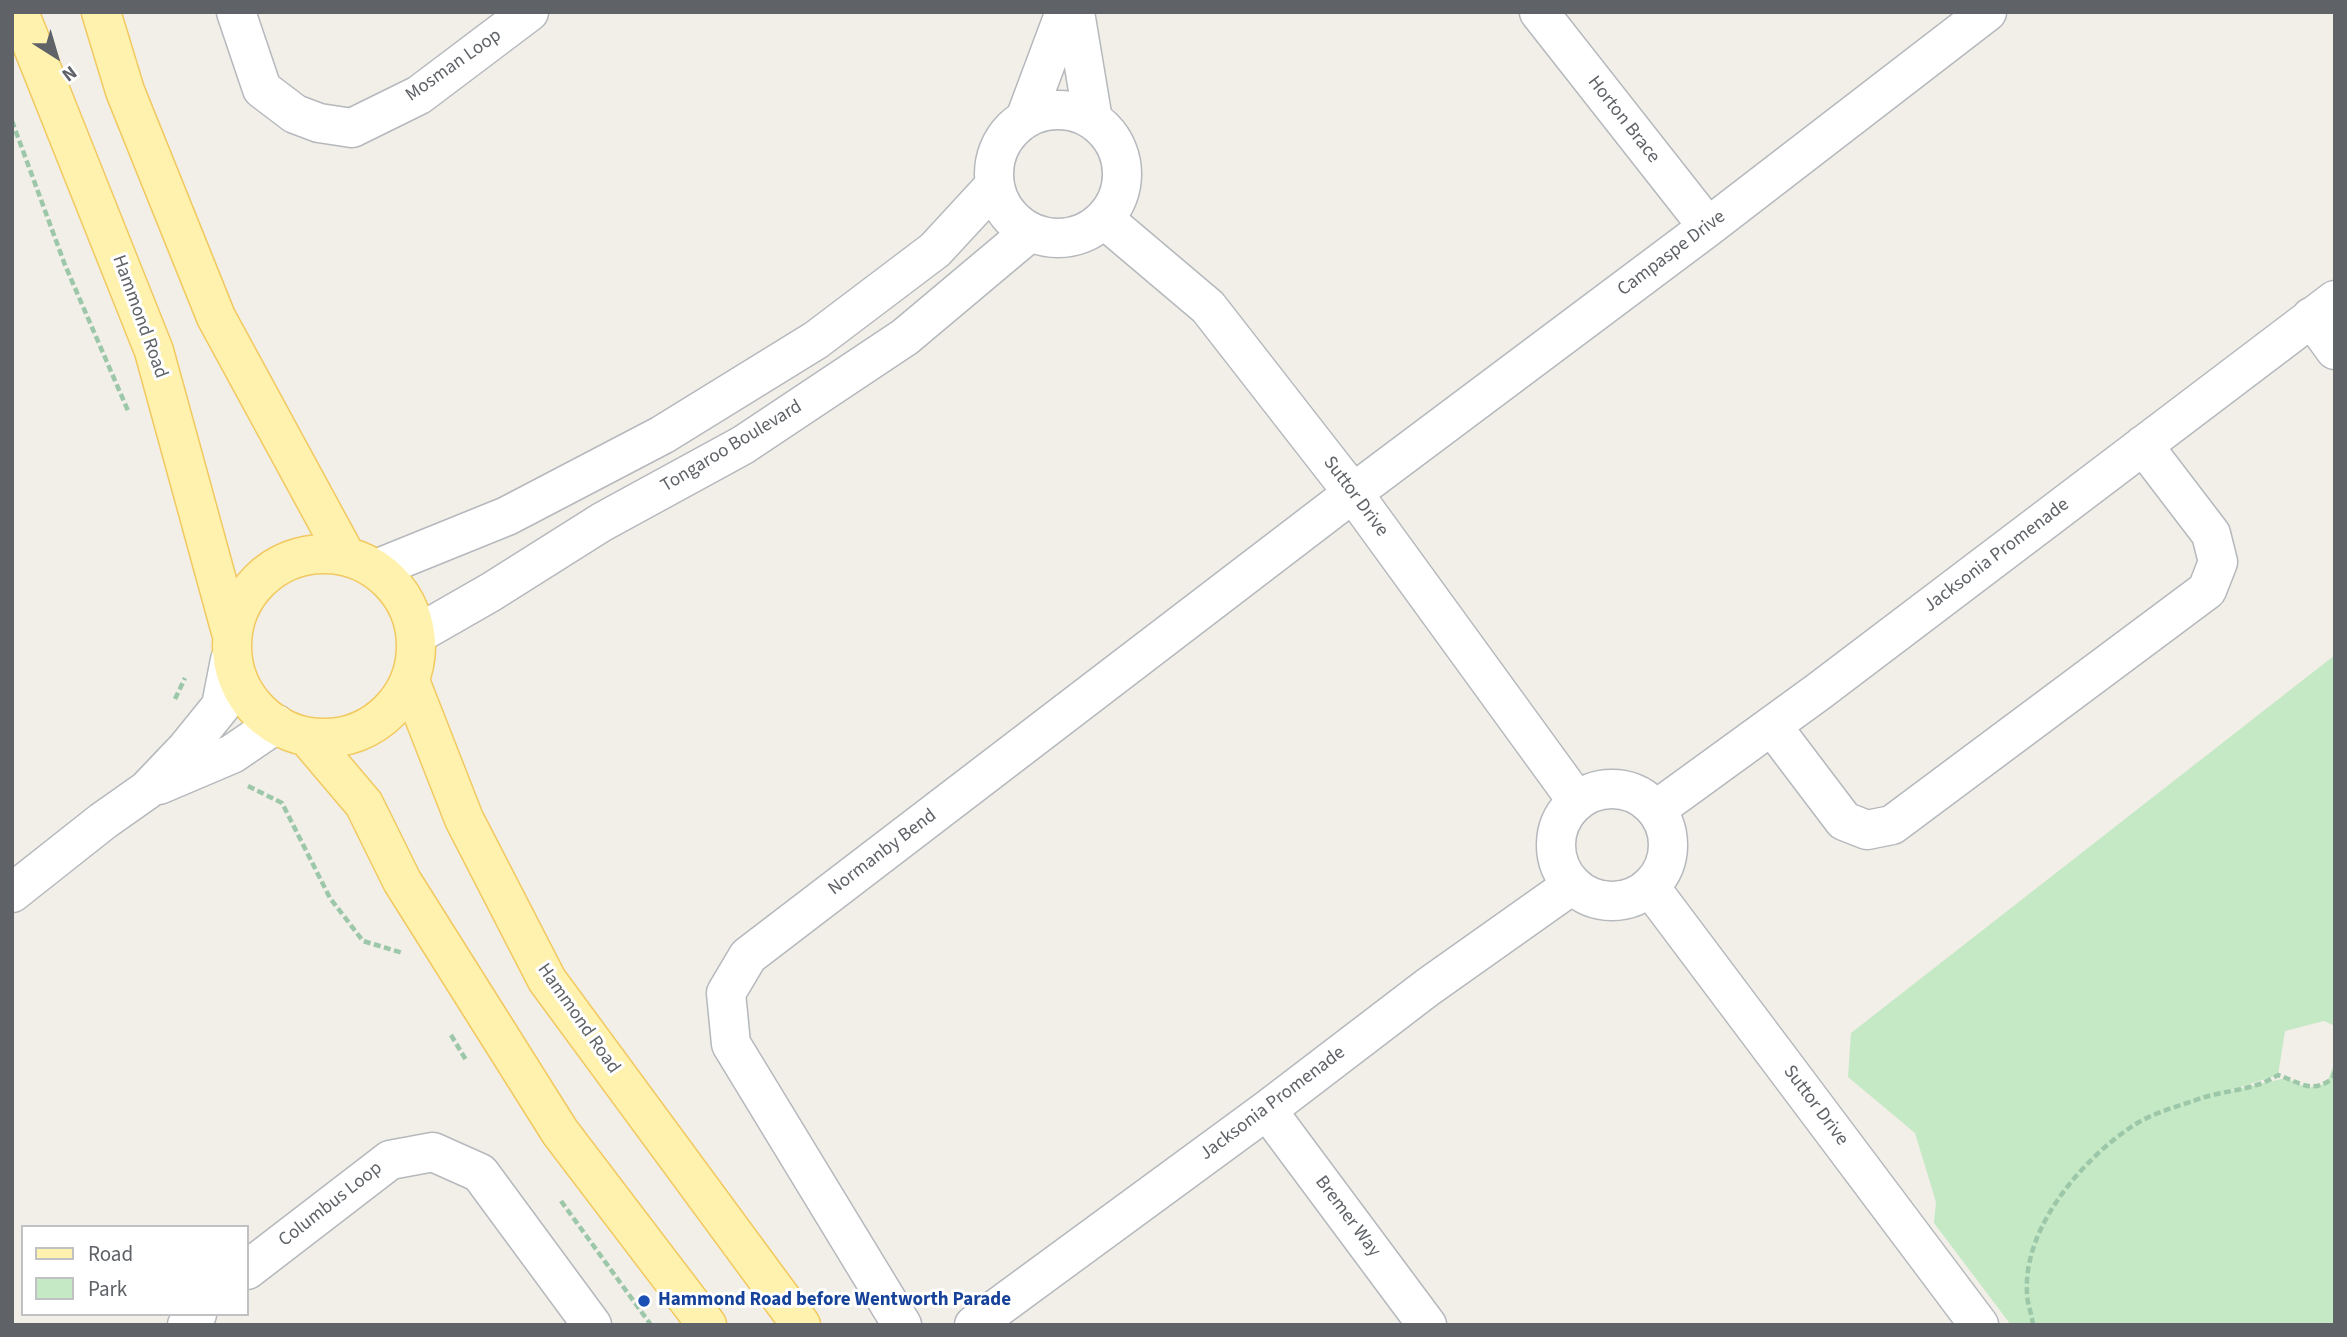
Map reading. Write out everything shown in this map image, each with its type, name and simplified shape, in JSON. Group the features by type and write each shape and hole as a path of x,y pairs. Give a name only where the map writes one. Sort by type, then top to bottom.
{"main road":[{"name":"Hammond Road","path":"19,12 154,351 231,646 251,701 292,731 363,804 402,881 560,1132 707,1325"},
{"name":"Hammond Road","path":"101,12 125,91 216,317 361,563 399,591 410,611 416,635 410,681 464,819 547,980 801,1325"},
{"path":"231,646 247,592 271,569 301,556 361,563"},
{"name":"Hammond Road","path":"292,731 346,737 379,722 410,681"}],"street":[{"name":"Mosman Loop","path":"236,12 262,89 295,114 319,123 352,128 419,95 529,12"},
{"path":"1026,118 1065,12"},
{"path":"1075,12 1093,120"},
{"name":"Horton Brace","path":"1539,12 1708,227"},
{"name":"Campaspe Drive","path":"1353,493 1708,227 1987,12"},
{"path":"1059,110 1077,113 1093,120 1107,133 1117,148 1122,167 1121,186 1115,204 1104,219 1088,231 1069,237 1049,237 1030,232 1013,220 1001,205 995,186 994,166 1000,147 1010,131 1026,118 1059,110"},
{"path":"361,563 507,516 662,435 816,340 935,250 995,186"},
{"name":"Suttor Drive","path":"1104,219 1208,307 1353,493 1577,801"},
{"name":"Tongaroo Boulevard","path":"416,635 491,592 602,522 743,445 905,337 1030,232"},
{"path":"2323,308 2335,350"},
{"name":"Jacksonia Promenade","path":"1657,809 1772,726 2323,308"},
{"path":"1772,726 1844,821 1867,830 1892,825 2207,590 2218,562 2211,534 2143,445"},
{"name":"Normanby Bend","path":"902,1325 731,1044 726,993 748,956 1353,493"},
{"path":"12,893 103,821 207,748 220,706 231,646"},
{"path":"207,748 232,754 292,731"},
{"path":"1605,789 1622,789 1637,794 1657,809 1665,822 1669,849 1664,867 1650,887 1635,897 1605,902 1592,898 1572,885 1560,864 1556,840 1559,826 1577,801 1605,789"},
{"name":"Jacksonia Promenade","path":"974,1325 1267,1110 1428,987 1572,885"},
{"name":"Suttor Drive","path":"1650,887 1979,1325"},
{"name":"Bremer Way","path":"1267,1110 1427,1325"},
{"name":"Columbus Loop","path":"248,1269 390,1160 433,1152 480,1174 593,1325"}],"path":[{"path":"12,121 65,265 131,418"},
{"path":"187,675 175,699 225,775 282,803 330,898 363,941 408,954"},
{"path":"450,1034 471,1068"},
{"path":"2033,1325 2027,1294 2033,1246 2061,1193 2102,1149 2134,1125 2205,1097 2266,1082 2278,1075 2307,1088 2322,1086 2333,1078 2335,1069"},
{"path":"556,1194 651,1325"}],"green space":[{"path":"2335,655 2335,1026 2324,1021 2285,1031 2278,1075 2224,1092 2286,1078 2307,1088 2327,1083 2335,1061 2335,1325 2033,1325 2032,1320 2031,1325 2011,1325 1934,1223 1936,1202 1915,1133 1848,1077 1851,1033"}],"place":[{"name":"Hammond Road before Wentworth Parade","path":"644,1301"}]}
